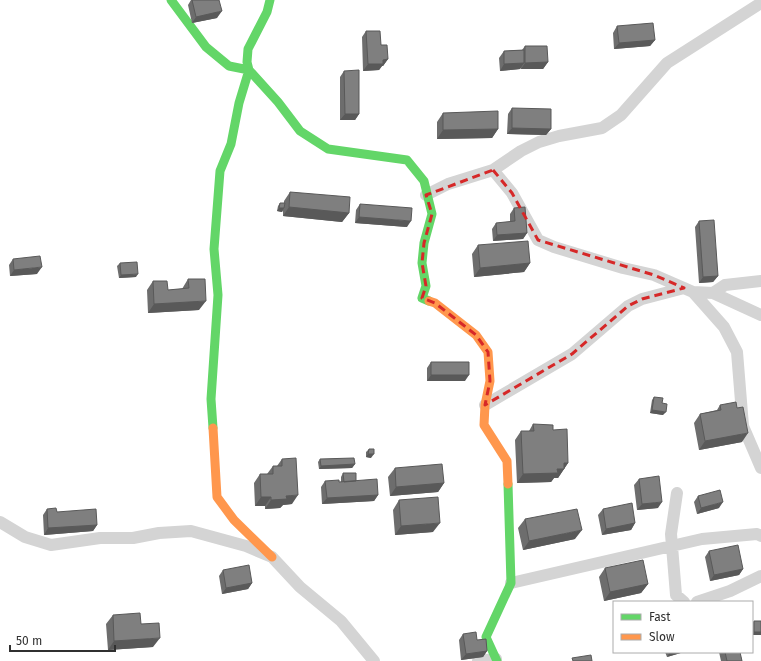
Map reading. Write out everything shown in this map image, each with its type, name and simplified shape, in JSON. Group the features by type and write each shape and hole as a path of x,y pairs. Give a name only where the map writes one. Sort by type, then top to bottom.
{"street":[{"path":"171,0 206,47 228,66 250,70"},
{"path":"270,0 267,12 248,50 247,62 250,70 278,102 300,131 328,149 407,160 424,181 426,195 432,214 424,243 422,263 426,286 422,298 434,303 476,335 488,352 490,381 485,405 484,425 507,461 511,583 486,637 496,660 478,661"},
{"path":"426,195 448,184 494,170 521,150 539,142 559,136 602,128 620,115 667,63 761,3"},
{"path":"250,70 239,103 231,144 220,171 214,248 218,295 211,399 216,497 234,520 300,587 341,621 374,661"},
{"path":"494,170 512,194 538,240 554,247 623,268 654,275 689,290 713,293 761,315"},
{"path":"713,293 725,284 761,281"},
{"path":"485,405 572,354 628,306 642,299 689,290"},
{"path":"689,290 724,328 737,352 743,426 761,468"},
{"path":"677,493 671,534 676,595 683,601"},
{"path":"0,522 25,536 51,545 100,538 132,538 159,533 191,531 246,546 272,557"},
{"path":"511,583 702,539 757,534 761,536"},
{"path":"700,601 730,591 761,576"}],"highlighted area":[{"path":"493,170 512,193 538,240 654,275 684,288 642,299 628,306 572,354 485,405 490,381 488,352 476,335 435,303 422,298 426,286 422,263 424,243 432,214 426,195"}],"building":[{"path":"192,0 219,0 222,11 196,17"},
{"path":"653,23 655,40 619,43 617,26"},
{"path":"366,31 380,31 381,45 387,45 388,59 383,60 383,64 368,64"},
{"path":"525,46 547,46 548,62 525,63"},
{"path":"524,50 524,63 504,64 504,51"},
{"path":"359,70 359,114 345,114 344,71"},
{"path":"512,108 551,109 551,129 512,128"},
{"path":"498,111 498,129 443,130 443,113"},
{"path":"290,192 350,197 349,213 289,207"},
{"path":"280,203 285,203 284,208 279,208"},
{"path":"360,204 412,208 411,221 359,217"},
{"path":"525,207 527,233 497,235 496,223 515,221 514,208"},
{"path":"714,220 718,276 703,277 699,221"},
{"path":"528,241 530,263 480,268 478,245"},
{"path":"40,256 42,267 14,270 13,259"},
{"path":"137,262 138,274 121,275 120,263"},
{"path":"188,279 205,279 206,301 154,304 153,281 167,281 168,290 189,288"},
{"path":"431,362 469,362 469,375 431,375"},
{"path":"654,397 663,398 662,403 667,404 666,412 652,410"},
{"path":"736,402 737,408 743,407 748,433 705,441 700,414 721,410 720,405"},
{"path":"533,424 553,425 553,430 567,429 568,463 564,463 564,469 557,469 558,473 523,474 521,431 534,431"},
{"path":"369,449 374,449 374,454 368,454"},
{"path":"296,458 298,495 286,496 287,499 271,500 271,497 261,497 260,474 273,474 273,466 282,466 282,459"},
{"path":"354,458 355,464 321,466 320,459"},
{"path":"442,464 444,483 396,487 395,468"},
{"path":"343,473 356,473 356,481 344,482"},
{"path":"659,476 662,502 642,504 639,479"},
{"path":"377,479 378,495 327,498 325,481 339,480 339,482"},
{"path":"720,490 723,502 701,508 698,496"},
{"path":"438,497 440,523 401,526 399,500"},
{"path":"632,503 635,523 606,529 603,509"},
{"path":"56,508 57,512 96,509 97,525 48,528 47,509"},
{"path":"577,509 582,530 529,541 525,519"},
{"path":"738,545 743,569 714,575 709,551"},
{"path":"643,560 648,584 610,592 605,568"},
{"path":"249,565 252,583 226,588 223,570"},
{"path":"140,613 141,624 159,623 160,638 114,641 113,615"},
{"path":"754,621 761,621 761,632 754,632"},
{"path":"476,632 477,640 486,639 487,651 466,654 463,634"},
{"path":"725,653 740,653 742,661 727,661"},
{"path":"591,655 592,661 573,661 572,658"}],"traffic: fast":[{"path":"171,0 206,47 229,66 249,70 239,103 231,144 220,171 214,249 218,295 211,399 213,428"},
{"path":"270,0 267,12 248,49 247,62 249,70 278,102 300,131 328,149 407,160 424,181 432,214 424,243 422,263 426,286 422,298 429,301"},
{"path":"497,661 486,637 511,583 508,484"}],"traffic: slow":[{"path":"429,301 435,303 476,335 488,352 490,381 485,405 484,425 507,461 508,484"},
{"path":"213,428 217,497 234,520 272,557"}]}
